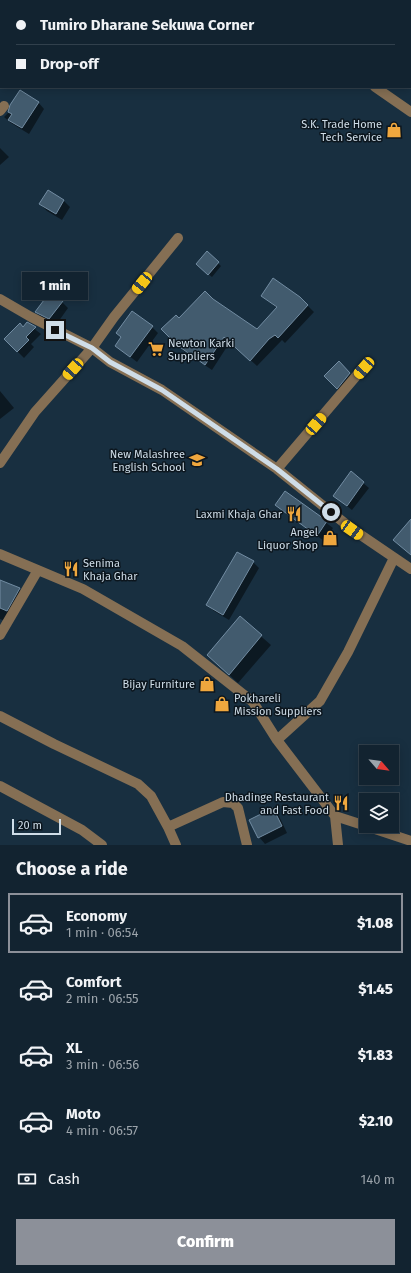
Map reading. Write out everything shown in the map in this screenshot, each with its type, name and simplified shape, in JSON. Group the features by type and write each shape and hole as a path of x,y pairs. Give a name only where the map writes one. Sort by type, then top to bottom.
{"street":[{"path":"376,88 411,112"},
{"path":"0,463 35,412 92,348 114,317 178,238"},
{"path":"0,299 31,317 92,348 110,362 162,390 277,469 352,530 411,569"},
{"path":"277,469 364,368"},
{"path":"0,554 83,589 182,646 253,702 277,740 335,816 338,845"},
{"path":"277,740 320,701 348,652 394,558"},
{"path":"0,635 38,570"},
{"path":"0,716 54,744 138,784 151,796 176,845"},
{"path":"0,786 82,830 102,845"},
{"path":"168,827 223,802 233,803 238,808 247,845"},
{"path":"335,816 359,824"},
{"path":"387,833 411,841"}],"building":[{"path":"20,90 39,102 22,128 8,120 12,114 8,112 10,105"},
{"path":"48,190 64,200 56,214 39,204"},
{"path":"207,251 219,262 208,275 196,264"},
{"path":"273,278 300,297 308,305 278,338 275,335 269,339 250,361 224,337 205,365 177,345 161,329 176,315 179,318 205,291 213,299 257,329 277,307 261,296"},
{"path":"50,292 63,301 49,319 35,312"},
{"path":"132,311 153,326 130,357 115,346 121,337 116,333"},
{"path":"27,322 36,327 26,337 29,340 17,352 4,339 20,323 23,327"},
{"path":"339,361 350,373 337,389 324,376"},
{"path":"351,471 364,482 347,506 333,496"},
{"path":"285,491 327,521 317,536 275,505"},
{"path":"411,519 411,555 393,540"},
{"path":"237,552 254,561 223,615 206,605"},
{"path":"0,580 20,588 7,611 0,608"},
{"path":"240,616 262,635 229,675 207,655"},
{"path":"273,808 282,826 258,838 249,820"}],"place":[{"name":"S.K. Trade Home Tech Service","path":"394,130"},
{"name":"Newton Karki Suppliers","path":"156,349"},
{"name":"New Malashree English School","path":"197,460"},
{"name":"Laxmi Khaja Ghar","path":"294,514"},
{"name":"Angel Liquor Shop","path":"330,538"},
{"name":"Senima Khaja Ghar","path":"71,569"},
{"name":"Bijay Furniture","path":"207,684"},
{"name":"Pokhareli Mission Suppliers","path":"222,704"},
{"name":"Dhadinge Restaurant and Fast Food","path":"341,803"}],"route":[{"path":"55,330 92,348 110,362 162,390 277,469 331,512"}]}
